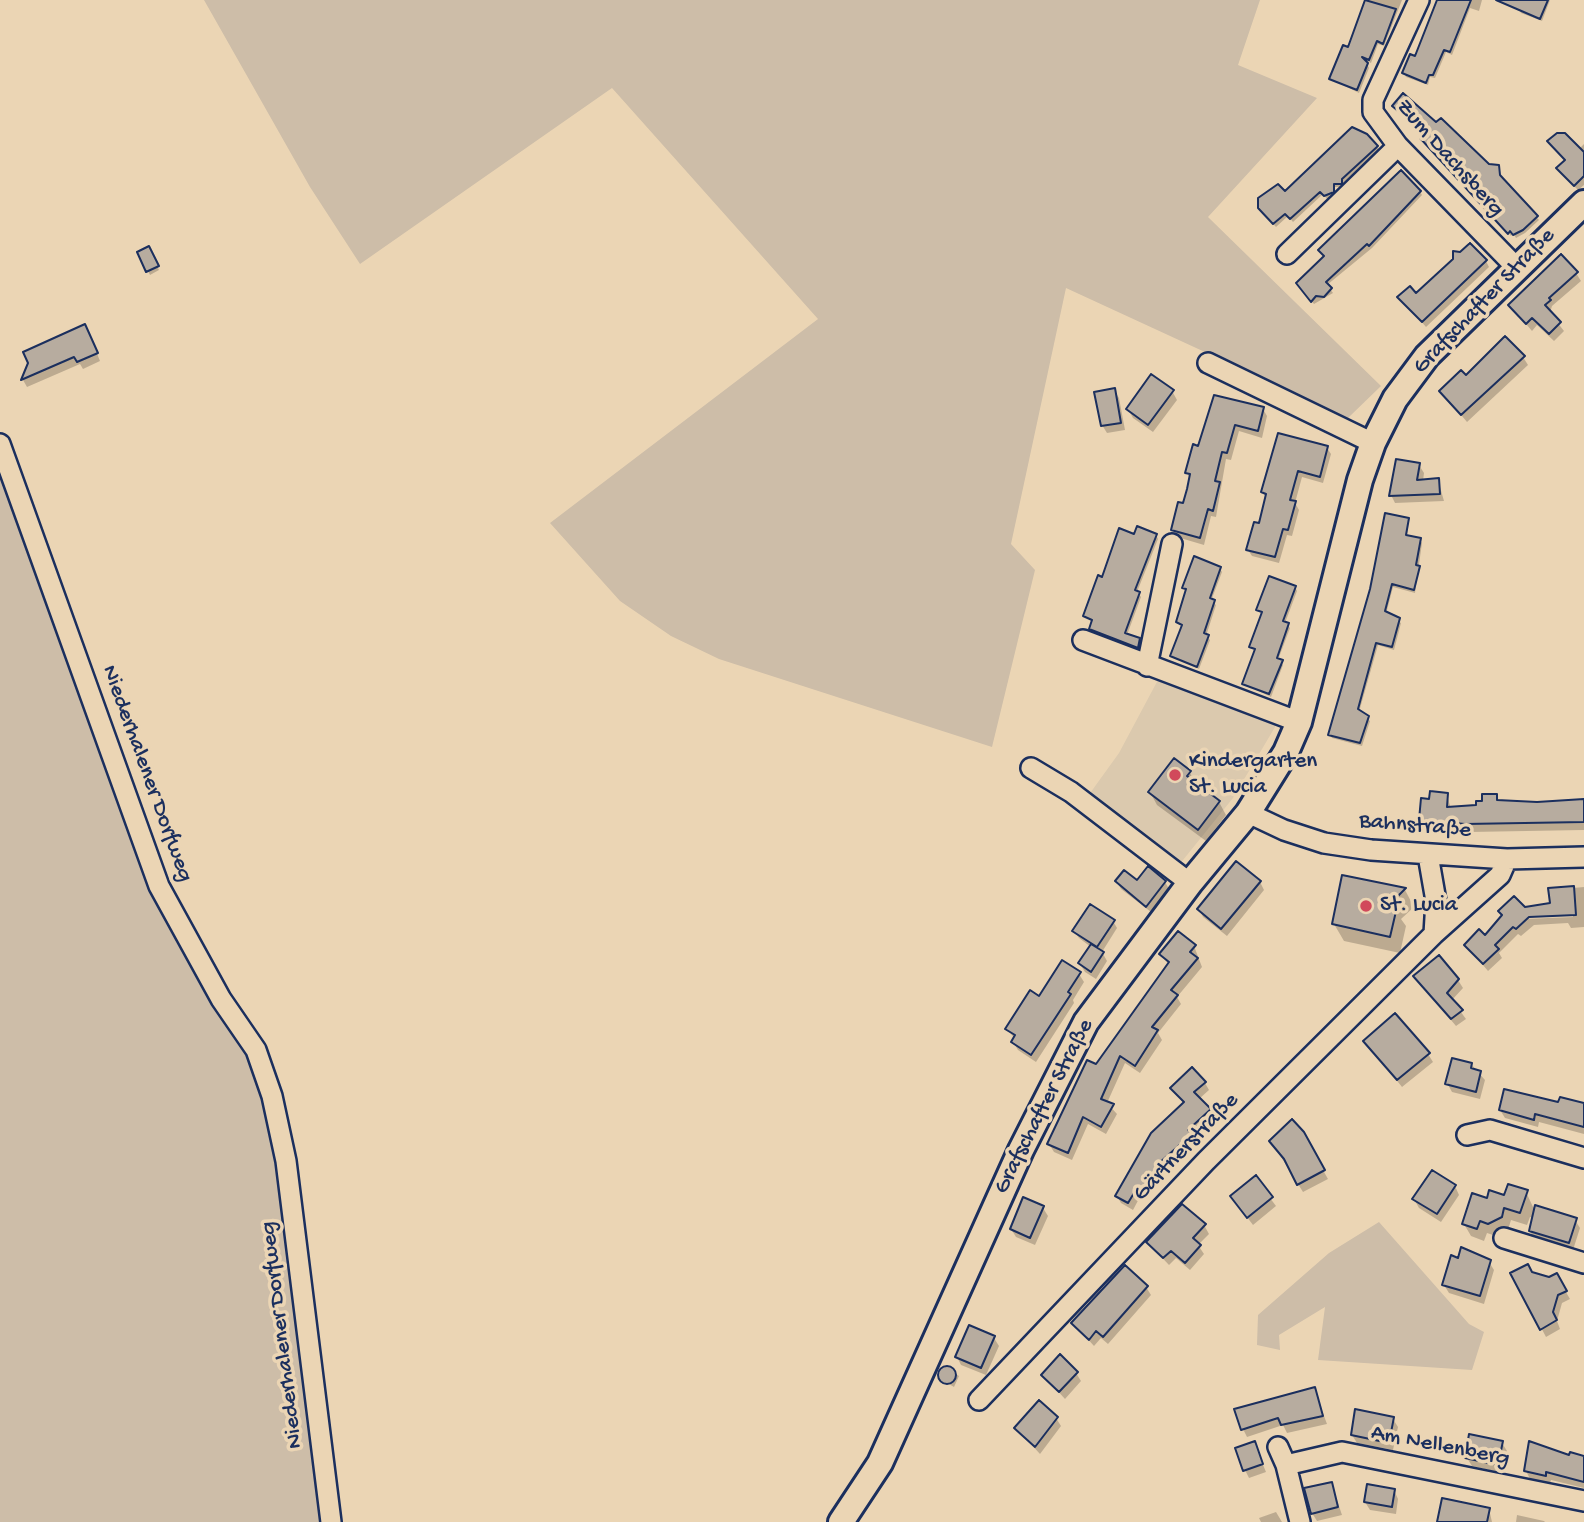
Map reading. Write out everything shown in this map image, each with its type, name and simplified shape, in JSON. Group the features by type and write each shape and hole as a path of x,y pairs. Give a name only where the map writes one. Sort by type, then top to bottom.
{"main road":[{"name":"Grafschafter Straße","path":"841,1522 880,1462 1021,1150 1086,1022 1190,883 1248,813 1280,764 1299,722 1360,480 1373,443 1395,399 1426,356 1584,203"}],"street":[{"name":"Zum Dachsberg","path":"1419,0 1373,100 1373,112 1398,146 1516,267"},
{"path":"1287,254 1398,146"},
{"path":"1208,363 1373,443"},
{"name":"Niederhalener Dorfweg","path":"0,444 159,886 221,999 256,1050 272,1096 286,1161 331,1522"},
{"path":"1147,666 1172,544"},
{"path":"1083,640 1299,722"},
{"path":"1031,768 1071,792 1190,883"},
{"name":"Bahnstraße","path":"1248,813 1284,830 1324,843 1428,855 1507,859 1584,856"},
{"path":"1428,855 1436,901 1434,934"},
{"name":"Gärtnerstraße","path":"979,1400 1206,1161 1434,934 1500,875 1507,859"},
{"path":"1467,1135 1490,1130 1584,1158"},
{"path":"1504,1238 1584,1263"},
{"name":"Am Nellenberg","path":"1300,1522 1282,1456 1342,1452 1584,1501"}],"shaded area":[{"path":"204,0 1260,0 1238,65 1317,98 1208,217 1381,386 1348,418 1066,288 1011,544 1035,570 992,747 719,659 671,636 620,601 550,523 818,319 612,88 360,264 310,187"},
{"path":"0,473 151,892 250,1058 277,1160 323,1522 0,1522"},
{"name":"Kindergarten St. Lucia","path":"1159,678 1278,722 1233,798 1179,865 1088,796 1119,753"},
{"path":"1379,1222 1469,1324 1484,1332 1472,1370 1318,1360 1325,1307 1279,1335 1280,1350 1257,1345 1258,1315 1329,1253"}],"building":[{"path":"1365,0 1396,9 1383,44 1377,41 1369,60 1362,57 1368,63 1357,90 1329,79 1343,45 1348,47"},
{"path":"1437,0 1471,0 1450,52 1444,50 1433,75 1429,75 1426,83 1402,73 1410,54 1415,56"},
{"path":"1496,0 1548,0 1540,19"},
{"path":"1403,93 1436,122 1441,118 1489,164 1499,165 1500,175 1538,216 1523,230 1513,235 1510,231 1508,234 1420,138 1425,133 1392,106"},
{"path":"1352,127 1367,134 1378,146 1342,179 1342,184 1334,184 1334,192 1324,196 1320,192 1290,219 1285,214 1273,224 1258,208 1258,198 1278,184 1285,191"},
{"path":"1557,133 1565,133 1584,152 1584,176 1574,186 1556,168 1565,160 1547,141"},
{"path":"1401,170 1421,191 1369,246 1367,244 1326,282 1332,288 1324,297 1316,296 1311,302 1296,283 1324,256 1318,250"},
{"path":"1470,243 1487,260 1422,322 1397,297 1410,286 1416,293 1453,259 1453,251 1460,252"},
{"path":"149,246 159,266 146,272 137,252"},
{"path":"1561,254 1578,272 1549,298 1551,300 1545,305 1561,322 1549,334 1532,318 1526,324 1508,305"},
{"path":"85,324 98,353 77,362 74,357 21,380 28,363 23,352"},
{"path":"1505,336 1525,356 1461,415 1439,391 1461,370 1466,375"},
{"path":"1151,374 1174,390 1148,425 1126,409"},
{"path":"1115,388 1121,423 1101,426 1094,392"},
{"path":"1214,395 1264,407 1258,431 1235,425 1227,453 1222,452 1215,481 1220,482 1213,511 1208,509 1200,538 1171,530 1178,502 1183,503 1187,489 1190,474 1185,473 1193,444 1198,446"},
{"path":"1278,433 1328,446 1320,477 1298,471 1290,500 1296,501 1288,530 1283,529 1275,557 1246,550 1254,522 1259,523 1266,494 1261,492"},
{"path":"1396,459 1420,463 1417,480 1439,478 1440,494 1389,496"},
{"path":"1385,513 1409,518 1406,535 1421,538 1416,565 1420,566 1414,590 1392,584 1385,611 1400,618 1392,647 1376,643 1358,709 1369,716 1360,743 1328,735 1370,589"},
{"path":"1137,526 1157,534 1135,590 1140,592 1125,633 1140,638 1138,648 1089,629 1092,620 1083,616 1098,575 1102,577 1119,528 1134,534"},
{"path":"1194,556 1221,567 1210,598 1215,600 1204,633 1209,635 1197,667 1170,656 1182,625 1176,622 1186,589 1182,588"},
{"path":"1269,576 1296,586 1283,621 1289,623 1277,658 1283,660 1269,694 1242,684 1255,649 1249,647 1262,612 1256,610"},
{"path":"1174,758 1191,771 1187,776 1220,801 1198,830 1148,792"},
{"path":"1430,791 1448,793 1447,807 1476,805 1476,801 1482,801 1482,794 1497,794 1497,800 1537,802 1584,799 1584,822 1465,824 1419,820 1421,798 1429,799"},
{"path":"1236,861 1261,881 1221,929 1197,909"},
{"path":"1148,866 1166,881 1146,907 1115,881 1124,870 1137,880"},
{"name":"St. Lucia","path":"1342,875 1406,888 1392,902 1397,907 1390,937 1332,924"},
{"path":"1574,886 1576,915 1529,917 1516,929 1513,927 1495,945 1499,949 1483,964 1464,945 1479,929 1485,935 1502,915 1498,911 1514,896 1525,907 1550,903 1548,888"},
{"path":"1090,904 1115,920 1097,947 1072,931"},
{"path":"1178,931 1196,945 1190,952 1198,958 1171,990 1178,995 1152,1027 1158,1030 1135,1066 1120,1056 1101,1099 1114,1104 1101,1127 1083,1117 1068,1153 1047,1144 1087,1060 1096,1064 1169,962 1159,954"},
{"path":"1091,944 1104,952 1091,972 1078,963"},
{"path":"1439,955 1459,979 1447,993 1463,1010 1451,1019 1413,976"},
{"path":"1062,960 1081,972 1068,992 1071,994 1031,1055 1011,1042 1015,1035 1005,1029 1030,990 1039,996"},
{"path":"1395,1013 1430,1053 1397,1080 1363,1041"},
{"path":"1452,1058 1472,1063 1471,1068 1481,1071 1476,1092 1445,1084"},
{"path":"1192,1067 1206,1082 1194,1092 1211,1109 1188,1130 1192,1134 1158,1164 1142,1191 1137,1188 1128,1203 1115,1196 1151,1133 1184,1102 1170,1088"},
{"path":"1504,1089 1558,1102 1560,1097 1584,1103 1584,1127 1535,1114 1534,1120 1499,1110"},
{"path":"1292,1119 1304,1132 1325,1170 1297,1185 1284,1159 1269,1141"},
{"path":"1432,1170 1456,1185 1437,1214 1412,1199"},
{"path":"1256,1175 1273,1197 1247,1218 1230,1196"},
{"path":"1508,1184 1528,1190 1520,1213 1504,1208 1502,1217 1488,1224 1480,1221 1477,1229 1462,1224 1472,1193 1487,1198 1489,1190 1504,1195"},
{"path":"1023,1197 1044,1206 1030,1238 1010,1229"},
{"path":"1182,1204 1206,1224 1193,1238 1201,1245 1185,1263 1171,1251 1163,1258 1146,1242"},
{"path":"1535,1205 1577,1218 1569,1243 1529,1231"},
{"path":"1461,1247 1491,1260 1480,1296 1442,1285 1451,1255 1458,1258"},
{"path":"1528,1264 1532,1272 1549,1277 1557,1273 1567,1291 1558,1295 1553,1312 1557,1320 1540,1330 1510,1273"},
{"path":"1125,1265 1148,1286 1103,1337 1096,1331 1089,1340 1071,1323"},
{"path":"969,1325 995,1336 981,1368 955,1357"},
{"path":"1060,1354 1078,1372 1059,1392 1041,1375"},
{"path":"947,1366 953,1369 956,1375 953,1381 947,1384 941,1381 938,1375 941,1369"},
{"path":"1315,1387 1323,1416 1281,1425 1278,1418 1241,1430 1234,1409"},
{"path":"1039,1400 1058,1417 1035,1447 1014,1428"},
{"path":"1355,1409 1394,1417 1389,1443 1351,1435"},
{"path":"1469,1434 1503,1441 1498,1465 1465,1458"},
{"path":"1255,1441 1263,1464 1243,1471 1235,1448"},
{"path":"1529,1441 1569,1455 1570,1452 1584,1456 1584,1482 1546,1472 1546,1476 1524,1471"},
{"path":"1332,1482 1338,1507 1311,1514 1304,1488"},
{"path":"1367,1484 1395,1489 1392,1507 1364,1502"},
{"path":"1442,1498 1490,1508 1487,1522 1437,1522"}],"place":[{"name":"Kindergarten St. Lucia","path":"1175,775"},
{"name":"St. Lucia","path":"1366,906"}]}
